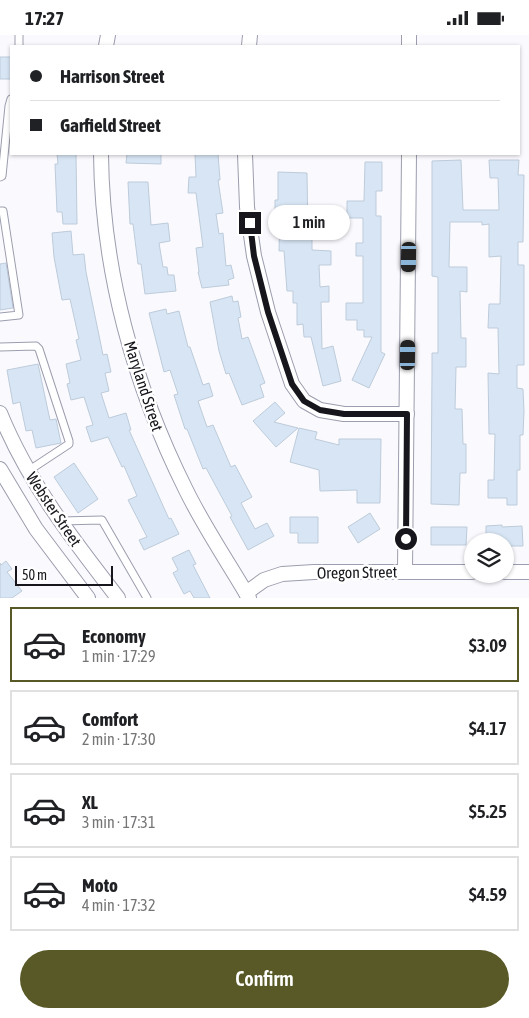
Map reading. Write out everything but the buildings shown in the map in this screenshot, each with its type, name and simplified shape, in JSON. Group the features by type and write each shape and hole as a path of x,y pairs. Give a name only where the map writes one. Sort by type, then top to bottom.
{"street":[{"name":"Maryland Street","path":"101,155 113,280 139,373 161,436 187,491 247,595"},
{"path":"245,155 248,207 254,256 268,312 292,384 304,401 320,410 344,414 407,414"},
{"path":"405,571 409,155"},
{"name":"Webster Street","path":"0,413 3,429 28,471 60,521 118,598"},
{"name":"Webster Street","path":"0,469 36,529 88,598"},
{"name":"Oregon Street","path":"247,595 264,580 282,574 314,572 464,572"},
{"path":"514,572 529,572"}],"lane":[{"path":"0,177 2,176 10,101"},
{"path":"0,211 3,211 19,315 0,317"},
{"path":"0,347 36,346 39,349 69,441 69,445 28,471"},
{"path":"60,521 102,520 147,598"}],"route":[{"path":"250,223 254,256 268,312 292,384 304,401 320,410 344,414 407,414 406,539"}]}
